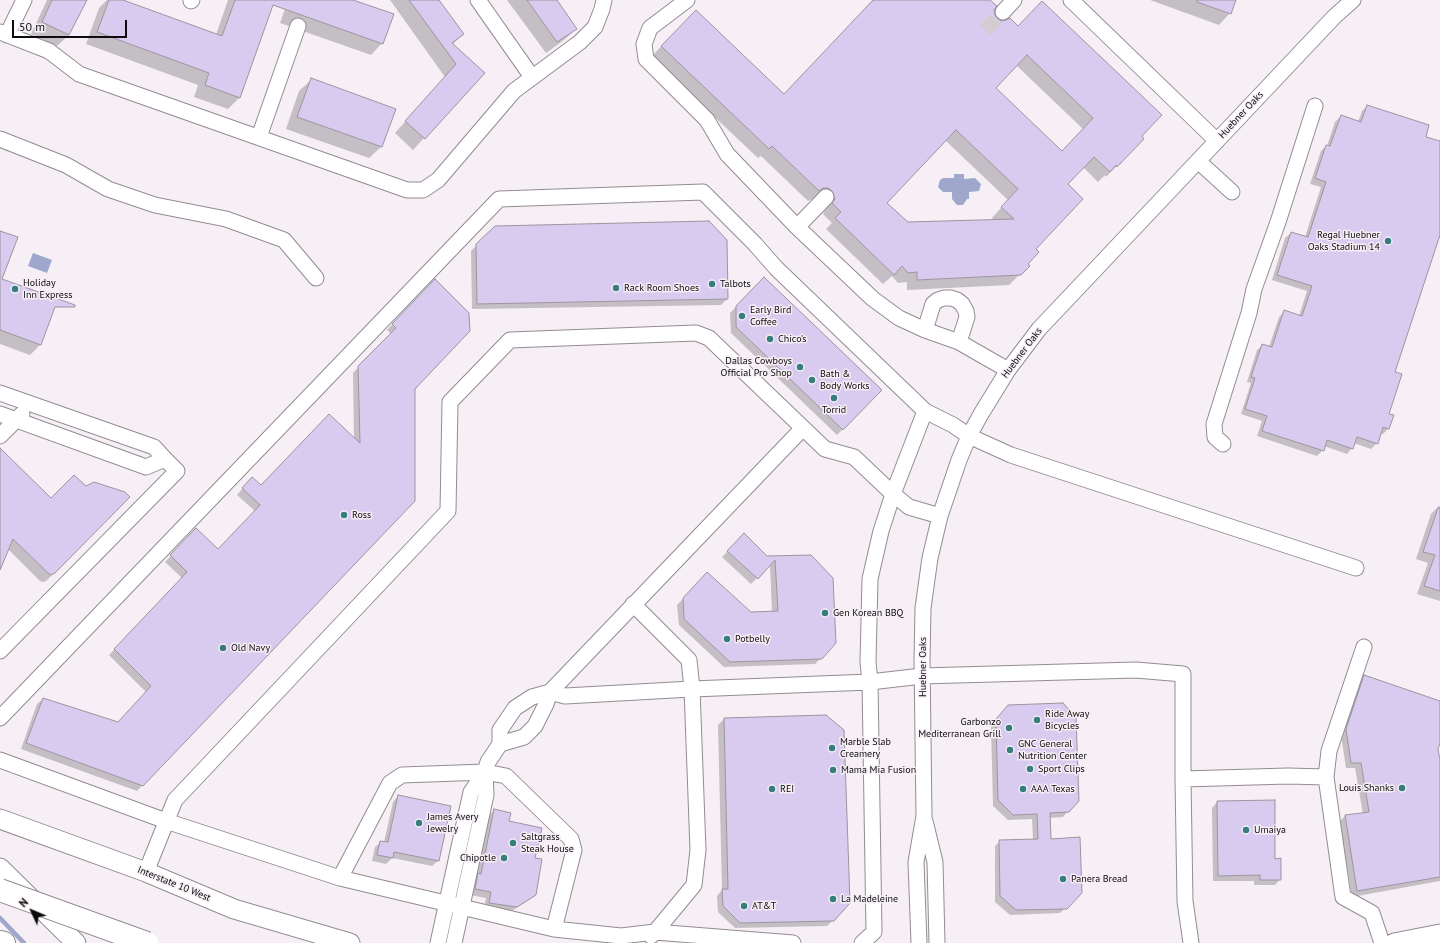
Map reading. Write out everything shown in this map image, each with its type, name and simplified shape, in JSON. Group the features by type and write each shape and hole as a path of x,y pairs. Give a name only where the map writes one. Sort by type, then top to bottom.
{"highway":[{"path":"0,890 147,943"},
{"path":"0,942 4,943"}],"main road":[{"name":"Interstate 10 West","path":"0,819 146,872 234,909 350,943"},
{"path":"0,868 76,943"},
{"path":"1394,943 1440,934"}],"street":[{"path":"24,0 3,34 49,51 79,74 407,190 423,190 438,180 514,91 580,42 595,27 604,0"},
{"path":"478,0 532,77"},
{"path":"687,0 650,28 644,44 646,59 707,120 726,154 797,227 873,299 899,318 925,330 959,342 1008,370"},
{"path":"1003,12 1014,0"},
{"path":"1071,0 1217,141"},
{"name":"Huebner Oaks","path":"920,943 916,862 924,816 922,676 923,608 930,558 940,516 959,460 969,436 1008,370 1039,329 1334,17 1353,0"},
{"path":"259,137 298,26"},
{"path":"1223,444 1215,437 1214,424 1249,313 1254,289 1278,222 1315,106"},
{"path":"0,139 66,165 108,189 155,206 226,219 284,240 316,278"},
{"path":"1198,161 1232,192"},
{"path":"0,718 498,198 704,192 756,244 776,268 925,411 953,424 969,436 1011,455 1356,568"},
{"path":"797,227 826,197"},
{"path":"925,330 933,304 944,298 958,300 966,310 967,317 959,342"},
{"path":"146,872 175,800 448,511 450,402 510,340 696,333 709,338 825,449 854,457 909,507 940,516"},
{"path":"0,393 154,447 177,471 0,651"},
{"path":"0,436 31,404"},
{"path":"862,943 874,932 870,682 868,662 870,579 881,531 893,494 925,411"},
{"path":"0,414 146,467 165,459"},
{"path":"500,744 524,738 535,726 550,692 803,428"},
{"path":"633,604 689,660 692,689 698,850 694,885 656,932 642,943"},
{"path":"1364,647 1329,751 1326,777 1343,897 1372,913 1382,943"},
{"path":"438,943 471,792 485,772 488,762 500,744 500,730 515,708 532,697 550,692 565,696 870,682 922,676 1136,670 1182,674 1185,901 1191,943"},
{"path":"0,760 166,821 340,878 554,929 622,936 656,932 793,943"},
{"path":"340,878 390,783 402,775 485,772 506,776 571,838 574,850 554,929"},
{"path":"454,943 486,795 485,772"},
{"path":"1183,779 1326,777"},
{"name":"Huebner Oaks","path":"924,816 935,862 937,943"}],"water":[{"path":"954,174 964,174 964,179 975,178 981,184 979,191 969,192 969,199 967,199 963,205 957,205 952,199 952,192 943,192 938,187 940,180 943,178 954,178"},
{"path":"33,253 52,260 47,273 28,266"}],"building":[{"path":"52,0 87,0 69,35 42,22"},
{"path":"109,0 123,0 222,36 235,0 353,0 394,14 383,44 273,5 240,98 205,85 209,73 97,32"},
{"path":"409,0 439,0 464,34 452,43 485,73 425,139 405,121 456,64"},
{"path":"527,0 557,0 577,29 557,42"},
{"path":"873,0 990,0 997,6 994,10 997,18 1001,21 1010,18 1018,26 1042,1 1162,115 1142,136 1144,139 1117,167 1116,165 1110,172 1094,157 1068,184 1083,199 1036,249 1039,252 1028,264 1030,266 1021,275 917,280 917,272 908,273 902,266 894,275 835,218 841,212 832,203 835,199 832,191 828,188 823,188 819,191 772,146 769,149 661,46 696,10 784,94","holes":["1027,55 1093,118 1062,151 996,88","956,130 1018,189 1001,207 1014,219 908,222 887,203"]},
{"path":"1197,0 1236,0 1231,14 1197,2"},
{"path":"311,78 396,109 382,147 297,117"},
{"name":"Regal Huebner Oaks Stadium 14","path":"1367,105 1429,125 1426,137 1440,141 1440,235 1395,372 1402,374 1389,414 1394,415 1389,429 1383,427 1378,444 1357,437 1353,449 1327,440 1324,451 1262,431 1267,416 1245,409 1255,378 1251,377 1262,344 1272,347 1284,310 1302,316 1312,286 1277,275 1291,232 1308,237 1326,182 1315,178 1326,145 1330,146 1341,115 1361,122"},
{"path":"709,221 727,240 728,299 477,304 476,244 495,226"},
{"name":"Holiday Inn Express","path":"0,231 18,237 2,279 75,305 75,307 55,307 41,345 0,330"},
{"path":"764,277 882,390 843,430 736,327 736,306"},
{"path":"435,279 469,313 470,331 415,389 415,501 143,786 26,743 43,698 118,722 151,686 114,649 187,572 170,555 196,528 218,549 260,505 242,488 252,477 261,485 329,414 360,443 358,366 396,328 392,324"},
{"path":"0,448 51,498 74,475 86,486 94,482 125,492 130,497 55,573 51,575 48,573 13,539 0,570"},
{"path":"1438,508 1440,508 1440,591 1424,586 1435,555 1423,552"},
{"path":"744,533 767,556 811,555 833,578 836,643 822,659 730,662 684,619 683,598 707,572 751,612 778,611 775,560 758,579 727,551"},
{"name":"Louis Shanks","path":"1364,675 1440,701 1440,743 1438,749 1440,760 1440,877 1357,891 1345,815 1369,812 1361,763 1351,763 1346,729"},
{"path":"1063,703 1076,717 1079,801 1069,812 1050,813 1051,839 1080,837 1082,893 1067,909 1016,910 1000,896 999,840 1038,839 1037,814 1013,815 998,800 996,719 1008,705"},
{"path":"826,715 844,730 850,903 834,921 740,923 723,906 722,889 728,889 724,718"},
{"name":"James Avery Jewelry","path":"398,795 451,806 439,861 394,852 393,858 377,855 380,841 388,842"},
{"name":"Umaiya","path":"1275,800 1275,859 1281,858 1281,880 1260,880 1260,875 1218,876 1217,801"},
{"name":"Saltgrass Steak House","path":"494,809 511,813 509,821 542,828 535,858 542,859 536,895 517,907 489,903 491,892 475,889 478,873 481,874"}],"waterway":[{"path":"0,918 24,943"}],"tunnel":[{"path":"985,30 1003,12"}],"place":[{"name":"Regal Huebner Oaks Stadium 14","path":"1388,241"},
{"name":"Talbots","path":"712,284"},
{"name":"Rack Room Shoes","path":"616,288"},
{"name":"Holiday Inn Express","path":"15,289"},
{"name":"Early Bird Coffee","path":"742,316"},
{"name":"Chico’s","path":"770,339"},
{"name":"Dallas Cowboys Official Pro Shop","path":"800,367"},
{"name":"Bath & Body Works","path":"812,380"},
{"name":"Torrid","path":"834,398"},
{"name":"Ross","path":"344,515"},
{"name":"Gen Korean BBQ","path":"825,613"},
{"name":"Potbelly","path":"727,639"},
{"name":"Old Navy","path":"223,648"},
{"name":"Ride Away Bicycles","path":"1037,720"},
{"name":"Garbonzo Mediterranean Grill","path":"1009,728"},
{"name":"Marble Slab Creamery","path":"832,748"},
{"name":"GNC General Nutrition Center","path":"1010,750"},
{"name":"Sport Clips","path":"1030,769"},
{"name":"Mama Mia Fusion","path":"833,770"},
{"name":"Louis Shanks","path":"1402,788"},
{"name":"REI","path":"772,789"},
{"name":"AAA Texas","path":"1023,789"},
{"name":"James Avery Jewelry","path":"419,823"},
{"name":"Umaiya","path":"1246,830"},
{"name":"Saltgrass Steak House","path":"513,843"},
{"name":"Chipotle","path":"504,858"},
{"name":"Panera Bread","path":"1063,879"},
{"name":"La Madeleine","path":"833,899"},
{"name":"AT&T","path":"744,906"}]}
